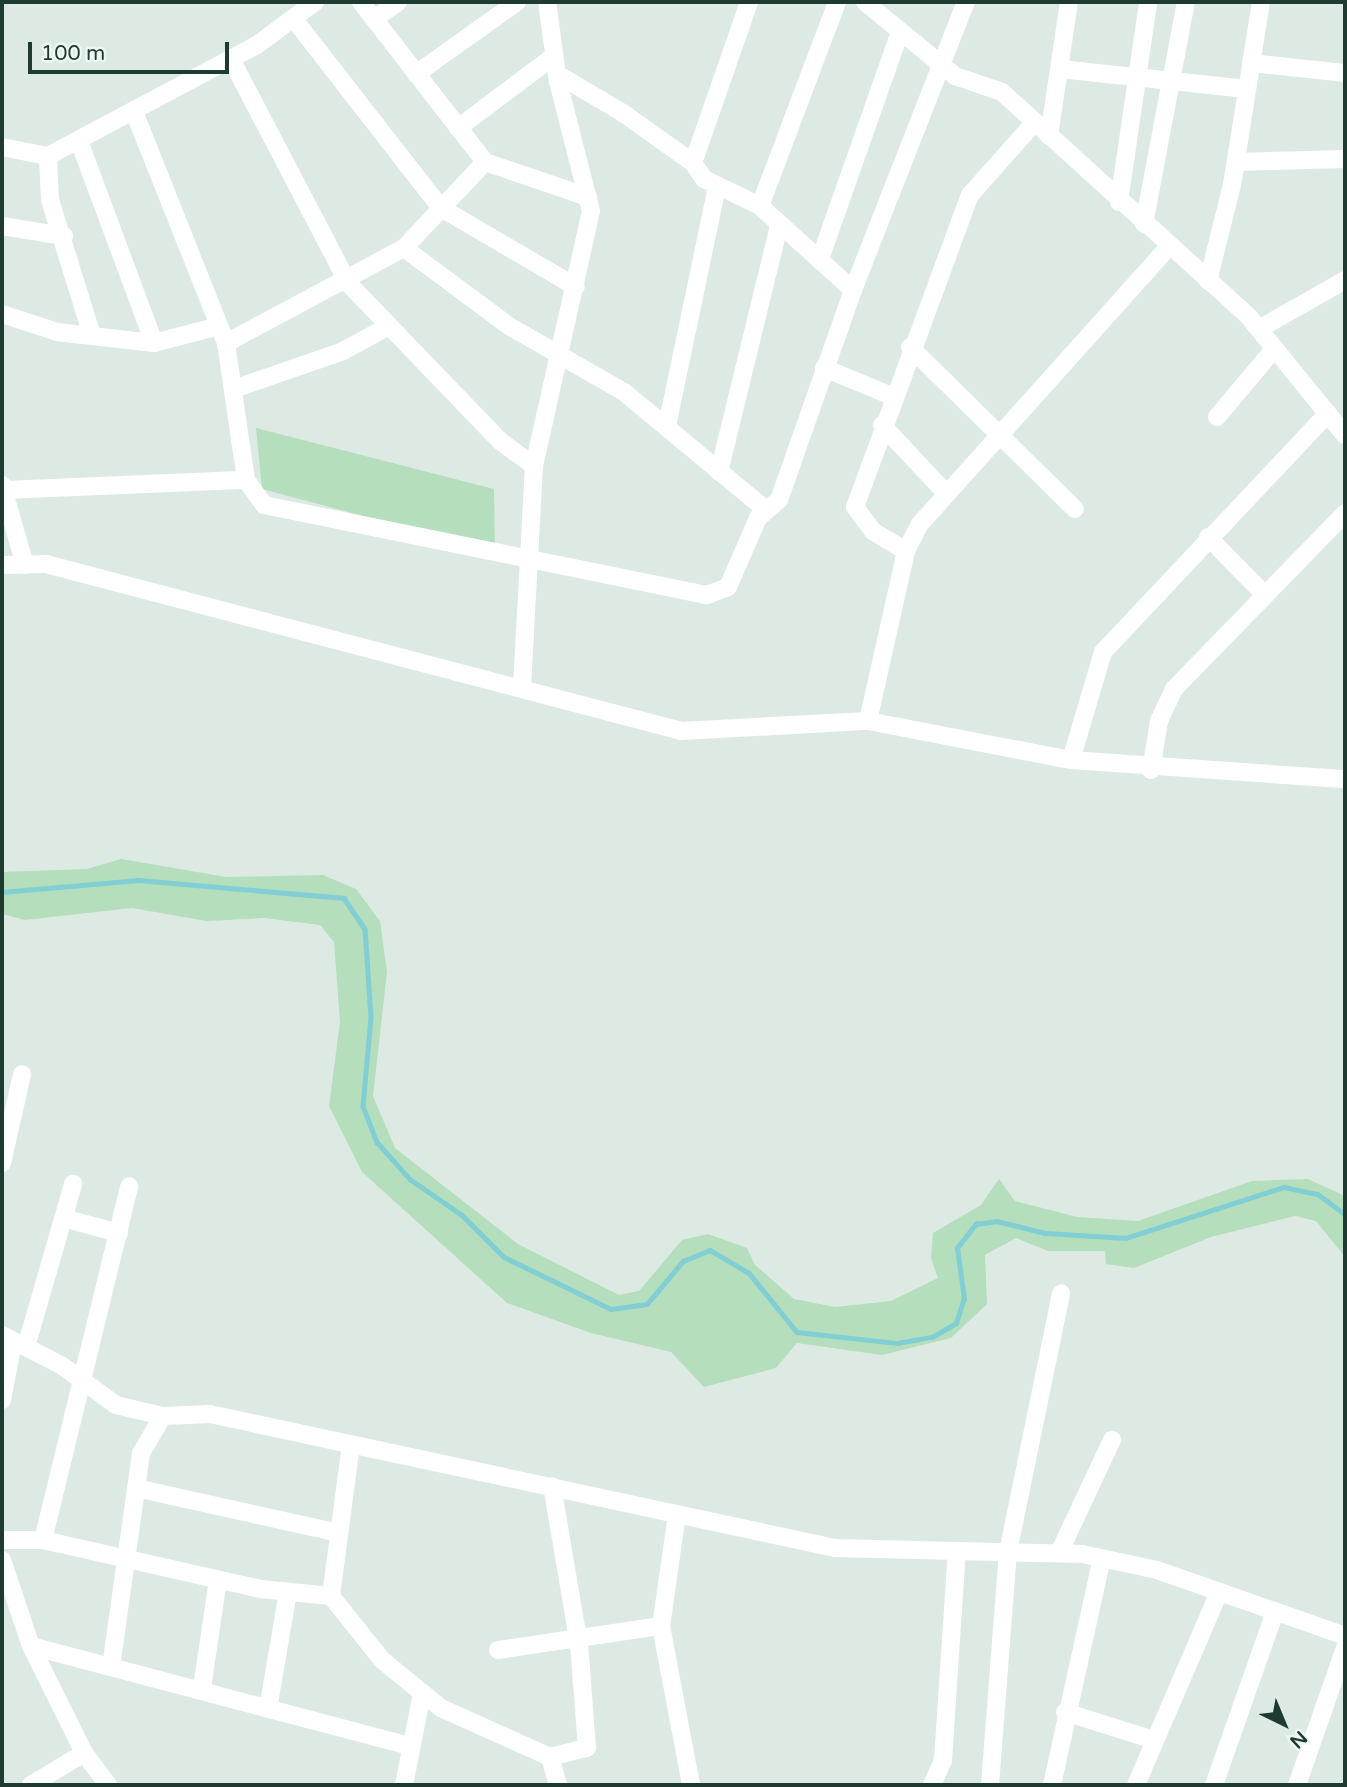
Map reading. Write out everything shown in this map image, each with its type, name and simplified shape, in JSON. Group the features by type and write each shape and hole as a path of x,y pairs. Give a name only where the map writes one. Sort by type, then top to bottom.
{"street":[{"path":"2,146 48,156 135,114 231,59 315,2"},
{"path":"361,2 485,162 588,197"},
{"path":"374,19 398,2"},
{"path":"416,74 517,2"},
{"path":"522,687 532,561 534,466 576,288 591,211 557,75 547,2"},
{"path":"693,163 749,2"},
{"path":"760,206 837,2"},
{"path":"135,114 222,335 234,389 246,480 264,505 532,561 715,594 732,583 765,509 779,500 853,290 966,2"},
{"path":"1049,136 1069,2"},
{"path":"1119,202 1148,2"},
{"path":"1144,225 1186,2"},
{"path":"1209,281 1236,162 1261,2"},
{"path":"873,5 900,32 955,76 1002,92 1259,328 1345,435"},
{"path":"293,18 441,208 576,288"},
{"path":"820,259 900,32"},
{"path":"458,128 554,56"},
{"path":"231,59 348,283 500,441 534,466"},
{"path":"1251,63 1345,73"},
{"path":"1060,69 1137,75 1247,89"},
{"path":"557,75 693,163 717,186 760,206 853,290"},
{"path":"906,551 855,515 892,396 970,195 1034,123"},
{"path":"79,141 154,343"},
{"path":"48,156 50,200 64,236 92,336"},
{"path":"1236,162 1345,159"},
{"path":"2,314 92,336 154,343 222,335 348,283 404,248 485,162"},
{"path":"667,426 717,186"},
{"path":"719,472 779,225"},
{"path":"2,226 64,236"},
{"path":"868,722 906,551 945,492 1169,246"},
{"path":"404,248 434,276 624,392 765,509"},
{"path":"1259,328 1345,280"},
{"path":"234,389 343,351 389,326"},
{"path":"910,347 1075,509"},
{"path":"1217,417 1275,348"},
{"path":"824,368 892,396"},
{"path":"1071,760 1103,652 1208,537 1328,413"},
{"path":"882,425 945,492"},
{"path":"25,565 3,487 246,480"},
{"path":"1151,770 1159,721 1174,689 1264,593 1345,513"},
{"path":"1208,537 1264,593"},
{"path":"2,565 46,564 522,687 681,731 868,722 1071,760 1151,770 1345,779"},
{"path":"2,1163 22,1074"},
{"path":"2,1400 14,1341 63,1218 73,1184"},
{"path":"43,1540 85,1383 129,1186"},
{"path":"63,1218 118,1233"},
{"path":"990,1785 1008,1552 1061,1293"},
{"path":"14,1341 85,1383 116,1405 163,1416 210,1414 835,1548 1059,1553 1102,1558 1219,1592 1345,1636"},
{"path":"111,1667 141,1453 163,1416"},
{"path":"1059,1553 1112,1440"},
{"path":"351,1444 331,1596 382,1660 440,1709 550,1757 587,1748 578,1638 552,1486"},
{"path":"136,1488 339,1533"},
{"path":"677,1514 660,1626 691,1785"},
{"path":"2,1540 43,1540 127,1562 218,1580 331,1596"},
{"path":"932,1785 943,1760 957,1551"},
{"path":"1052,1785 1065,1713 1102,1558"},
{"path":"2,1560 31,1646 84,1753 108,1785"},
{"path":"202,1688 218,1580"},
{"path":"268,1709 288,1592"},
{"path":"1136,1785 1219,1592"},
{"path":"1214,1785 1275,1612"},
{"path":"498,1650 660,1626"},
{"path":"31,1646 202,1688 268,1709 410,1746"},
{"path":"1297,1785 1345,1648"},
{"path":"404,1785 422,1693"},
{"path":"1065,1713 1154,1740"},
{"path":"32,1785 84,1753"},
{"path":"550,1757 558,1785"}],"green space":[{"path":"256,428 494,489 495,551 262,489"},
{"path":"121,859 226,877 323,875 356,889 380,921 387,972 373,1096 395,1148 518,1244 619,1295 639,1291 682,1240 708,1234 747,1248 755,1265 794,1299 835,1307 891,1301 938,1278 931,1258 933,1233 981,1205 999,1179 1015,1201 1077,1217 1138,1221 1252,1181 1308,1179 1345,1196 1345,1257 1316,1221 1295,1216 1211,1237 1134,1268 1106,1264 1105,1251 1048,1251 1016,1238 985,1255 987,1304 951,1338 882,1355 797,1343 776,1368 704,1387 671,1352 591,1333 507,1303 362,1172 329,1106 340,1022 334,942 320,925 264,918 207,921 132,908 25,920 2,914 2,872 87,869"}],"waterway":[{"path":"2,892 138,880 344,898 365,929 371,1018 363,1106 377,1142 410,1179 462,1215 504,1257 611,1309 647,1304 683,1261 710,1250 749,1273 797,1332 897,1343 932,1337 956,1323 964,1299 957,1248 976,1224 997,1221 1045,1233 1126,1238 1284,1187 1318,1194 1345,1214"}]}
